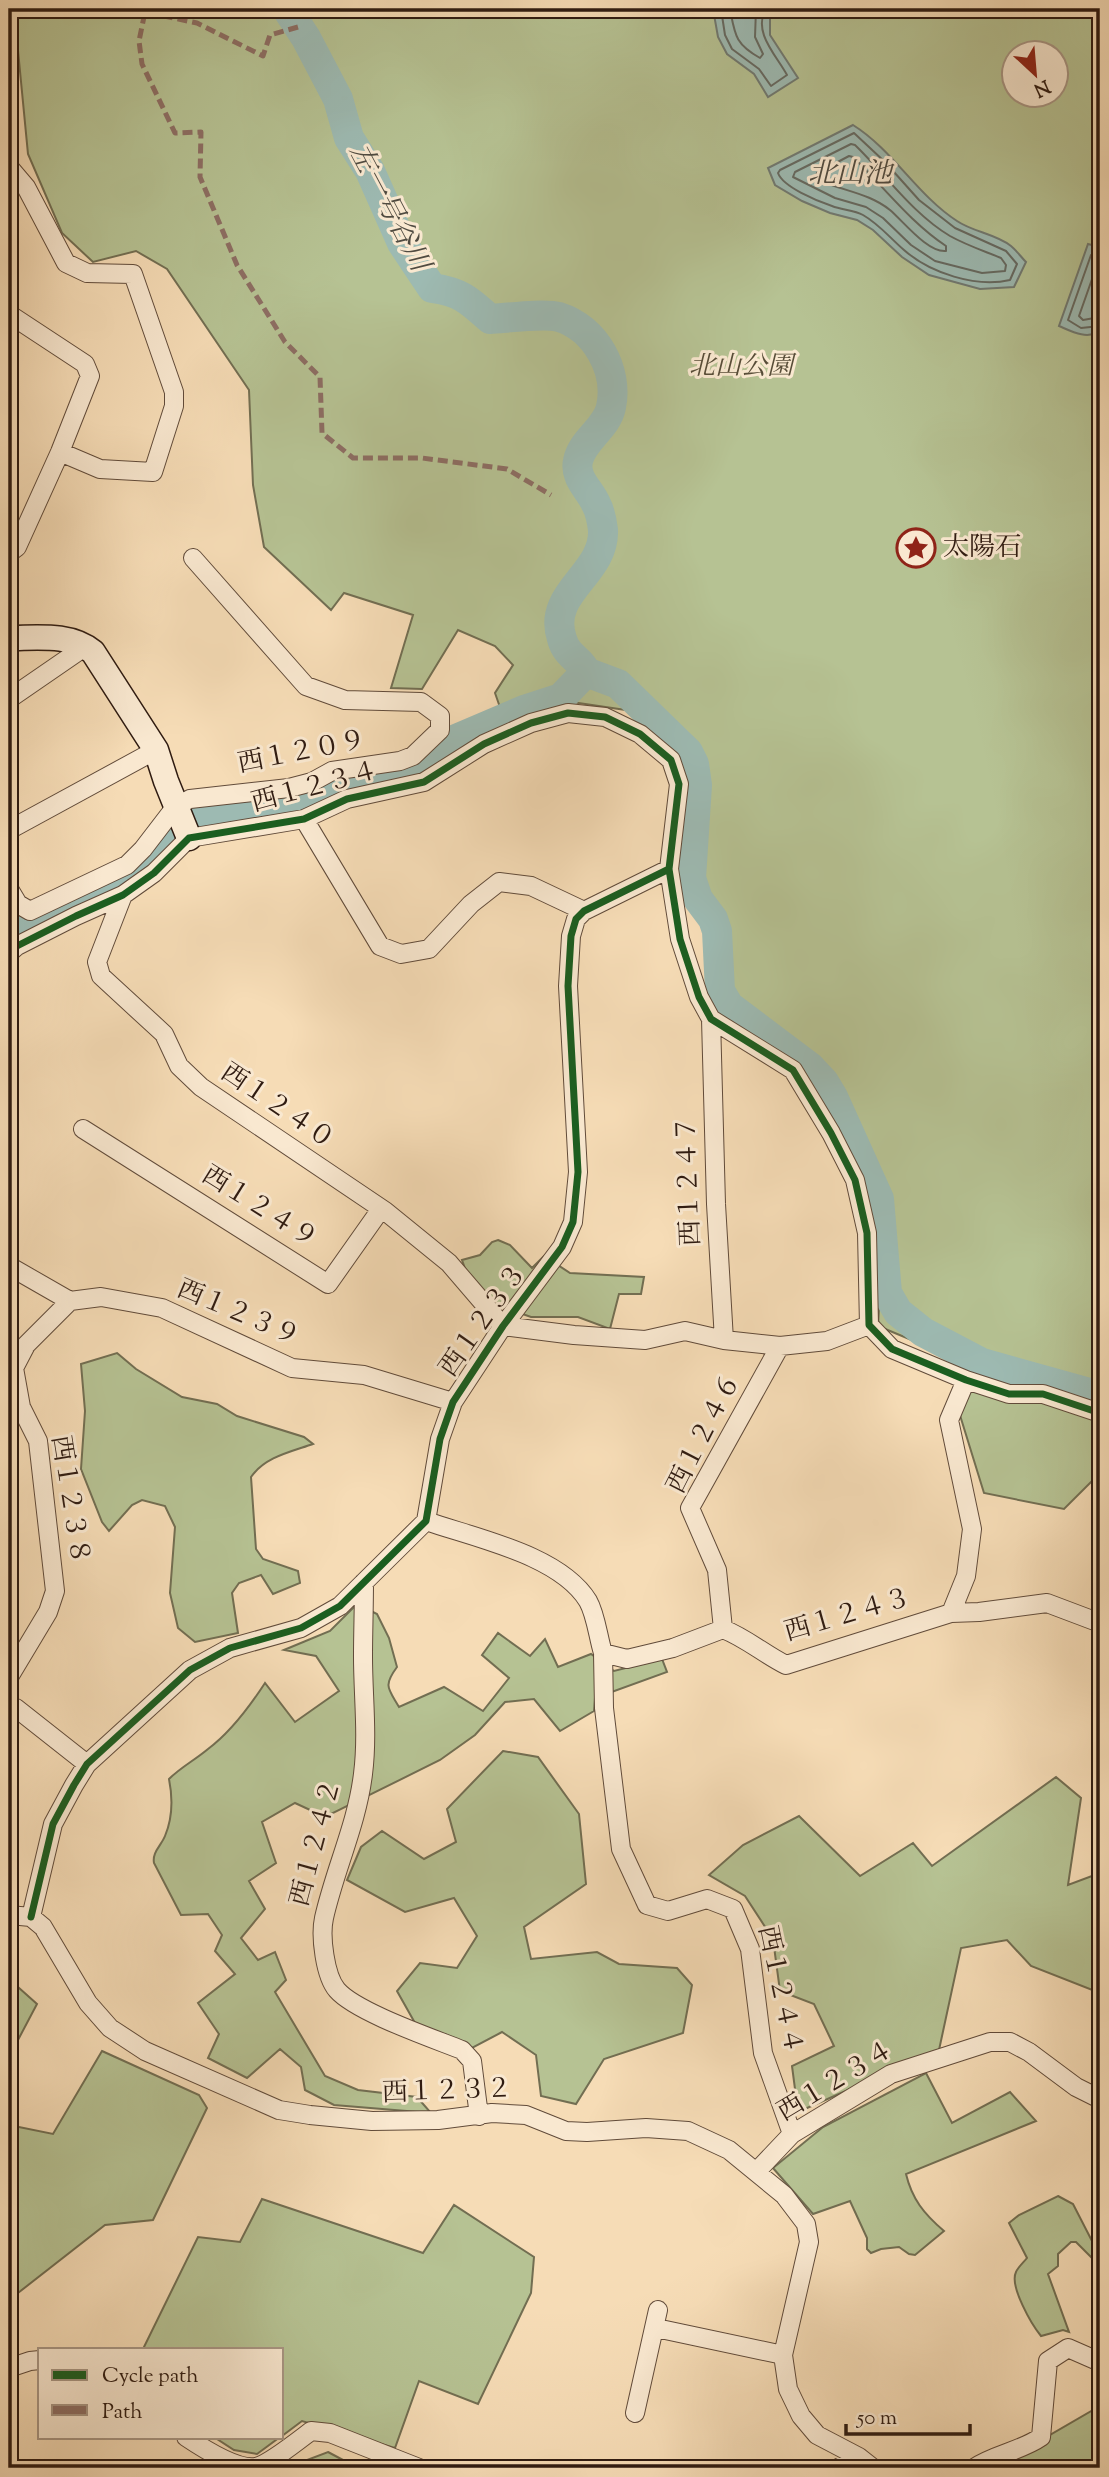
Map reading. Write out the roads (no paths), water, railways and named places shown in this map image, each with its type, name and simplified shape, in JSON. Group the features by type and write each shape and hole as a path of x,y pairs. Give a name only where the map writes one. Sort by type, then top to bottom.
{"street":[{"path":"9,167 26,187 66,262 87,273 133,274 174,393 174,406 153,472 100,470 60,452"},
{"path":"9,314 85,364 90,376 60,452 17,547 9,554"},
{"name":"西１２０９","path":"182,821 190,799 289,788 312,782 332,771 400,761 413,755 440,730 440,716 421,702 345,700 306,686 193,558"},
{"path":"9,638 65,639 86,646 100,660 156,750 182,821 154,873 123,895 47,931 9,953"},
{"path":"9,699 86,646"},
{"name":"西１２３４","path":"182,821 304,819 347,799 424,782 484,744 531,723 568,713 606,717 640,734 671,760 679,784 669,869 680,939 699,997 711,1019"},
{"path":"9,830 156,750"},
{"path":"304,819 380,946 401,954 429,949 471,904 499,882 531,886 584,911 669,869"},
{"path":"9,889 18,904 30,911 128,865 143,849 182,821"},
{"name":"西１２４０","path":"123,895 97,962 101,976 164,1034 179,1066 201,1087 381,1209 449,1263 503,1326"},
{"name":"西１２３３","path":"426,1521 440,1439 453,1402 503,1326 562,1247 573,1222 578,1172 568,986 571,936 576,919 584,911"},
{"path":"711,1019 793,1070 831,1133 855,1180 867,1233 869,1325 892,1349 966,1380 1009,1394 1043,1394 1100,1413"},
{"name":"西１２４７","path":"711,1019 716,1204 724,1340"},
{"name":"西１２４９","path":"83,1129 328,1284 381,1209"},
{"path":"9,1266 70,1301"},
{"name":"西１２３９","path":"70,1301 101,1297 162,1308 292,1368 364,1375 453,1402"},
{"name":"西１２３８","path":"9,1677 48,1612 55,1591 38,1441 21,1407 14,1368 26,1345 70,1301"},
{"path":"503,1326 645,1340 685,1331 724,1340 780,1346 827,1340 869,1325"},
{"name":"西１２４６","path":"723,1629 718,1570 690,1508 780,1346"},
{"name":"西１２４３","path":"723,1629 786,1665 951,1612 966,1576 972,1529 949,1420 966,1380"},
{"path":"9,1915 31,1917 53,1824 87,1764 190,1670 230,1648 302,1628 340,1606 426,1521 543,1561 569,1578 589,1602 603,1653 627,1659 673,1648 723,1629"},
{"name":"西１２４２","path":"364,1582 363,1659 366,1702 363,1773 355,1819 329,1894 322,1927 326,1962 336,1989 357,2006 462,2050 472,2061 479,2116"},
{"path":"951,1612 979,1612 1048,1603 1100,1623"},
{"name":"西１２４４","path":"603,1653 604,1708 621,1849 647,1905 668,1911 707,1899 733,1909 750,1949 762,2053 792,2134"},
{"path":"9,1706 16,1708 87,1764"},
{"name":"西１２３２","path":"31,1917 43,1927 88,2003 110,2028 157,2056 279,2110 372,2121 438,2120 492,2113 526,2115 566,2131 576,2132 646,2127 688,2131 729,2150 784,2195 806,2224 809,2242 783,2356 788,2389 802,2416 817,2435 866,2462"},
{"name":"西１２３４","path":"757,2171 792,2134 891,2074 990,2042 1010,2042 1029,2052 1076,2087 1100,2099"},
{"path":"635,2413 657,2319 783,2356"},
{"path":"974,2468 988,2459 1031,2444 1041,2437 1048,2361 1068,2348 1100,2361"},
{"path":"9,2368 38,2360"},
{"path":"188,2438 224,2458 255,2467 311,2431 330,2433 419,2468"},
{"path":"838,2468 866,2462"}],"water":[{"name":"北山池","path":"713,9 781,9 770,15 770,35 798,78 768,97 754,74 727,54 718,37"},
{"name":"北山池","path":"853,125 880,147 943,210 963,225 1005,242 1015,250 1026,262 1014,287 980,289 929,275 857,220 830,213 775,185 768,168"},
{"path":"1088,244 1100,247 1100,332 1089,335 1059,326"}],"waterway":[{"name":"左一号谷川","path":"287,9 306,38 338,99 349,138 370,171 402,243 432,288 464,298 490,319 544,315 559,317 583,331 602,352 608,365 613,393 609,414 584,447 577,467 580,478 600,513 603,530 601,546 587,572 568,596 559,623 564,645 586,672"},
{"path":"9,924 39,919 107,888 133,872 169,829 199,814 267,809 352,781 410,773 456,739 524,710 561,698 586,672 618,684 688,752 694,764 697,785 691,878 698,899 713,919 717,931 720,991 729,1006 810,1067 833,1097 879,1199 887,1293 898,1312 923,1332 982,1363 1100,1396"}],"place":[{"name":"太陽石","path":"916,548"}],"park label":[{"name":"北山公園","path":"741,367"}]}
